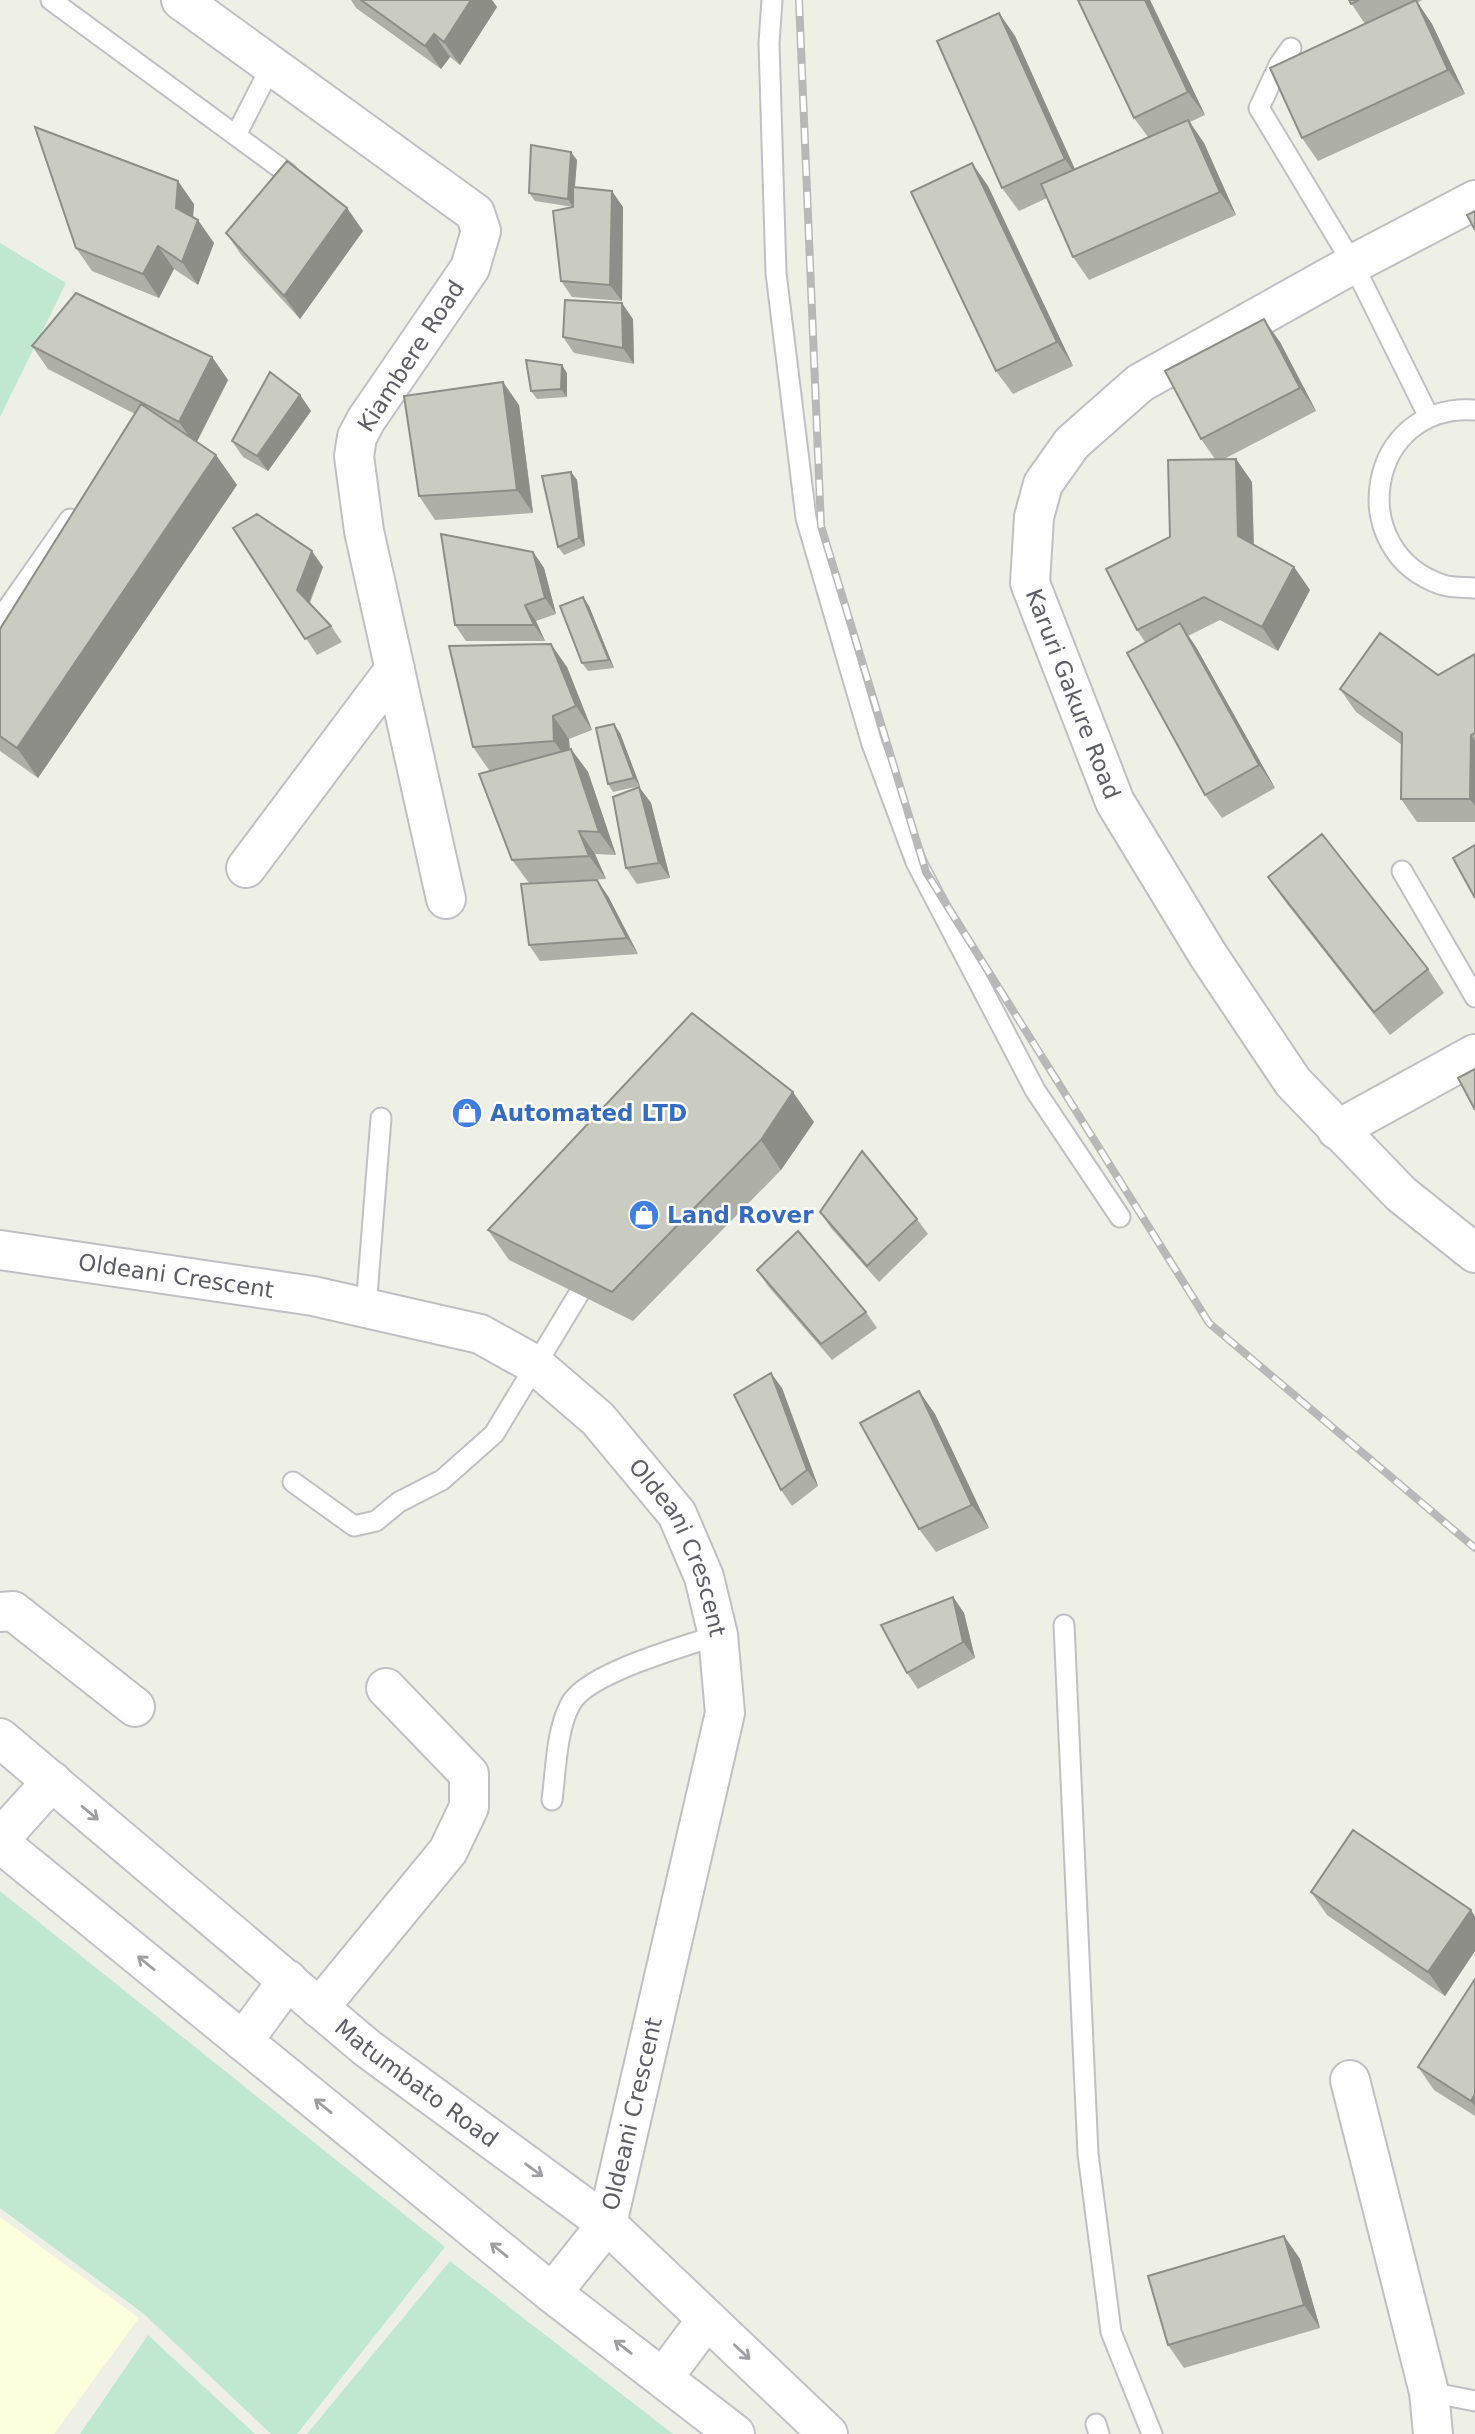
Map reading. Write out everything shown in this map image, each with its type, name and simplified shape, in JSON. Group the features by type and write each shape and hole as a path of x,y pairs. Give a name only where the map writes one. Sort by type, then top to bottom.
{"street":[{"name":"Kiambere Road","path":"181,0 475,213 481,231 470,268 357,437 354,456 364,531 446,899"},
{"name":"Karuri Gakure Road","path":"1475,200 1353,264 1140,383 1072,443 1043,484 1034,517 1030,583 1115,802 1208,955 1285,1071 1337,1130 1401,1194 1475,1253"},
{"path":"246,868 395,669"},
{"path":"1337,1130 1475,1054"},
{"name":"Oldeani Crescent","path":"0,1250 313,1296 480,1334 534,1364 598,1419 677,1514 704,1577 719,1635 725,1713 607,2224 552,2293"},
{"path":"0,1612 13,1611 135,1707"},
{"path":"319,2008 448,1851 469,1807 469,1774 386,1688"},
{"name":"Matumbato Road","path":"0,1738 367,2048 607,2224 828,2434"},
{"path":"52,1781 0,1841 552,2293 735,2434"},
{"path":"243,2041 288,1980"},
{"path":"1350,2080 1429,2392 1433,2434"},
{"path":"663,2378 707,2319"}],"lane":[{"path":"51,0 237,133 287,173"},
{"path":"772,0 769,43 776,273 806,518 872,744 916,862 1035,1090 1119,1217"},
{"path":"1291,48 1279,65 1259,108 1353,264 1429,417"},
{"path":"237,133 272,65"},
{"path":"1475,410 1459,409 1429,417 1403,434 1386,460 1377,490 1381,521 1394,550 1416,572 1444,585 1475,588"},
{"path":"0,619 70,519"},
{"path":"1402,871 1475,996"},
{"path":"366,1308 381,1118"},
{"path":"293,1482 354,1526 376,1521 399,1502 442,1480 494,1434 589,1277 586,1255"},
{"path":"1064,1625 1088,2154 1111,2332 1152,2434"},
{"path":"552,1800 562,1733 569,1706 579,1692 644,1660 719,1635"},
{"path":"1429,2392 1475,2401"}],"shaded area":[{"path":"0,243 66,283 0,417"},
{"path":"0,1891 445,2247 297,2434 271,2434 144,2314 0,2208"},
{"path":"0,2217 139,2318 54,2434 0,2434"},
{"path":"450,2261 673,2434 307,2434"},
{"path":"148,2335 255,2434 80,2434"}],"building":[{"path":"361,0 471,0 444,42 434,34 425,46"},
{"path":"1078,0 1145,0 1188,92 1134,118"},
{"path":"1416,0 1448,70 1302,138 1270,68"},
{"path":"999,13 1065,159 1002,188 937,41"},
{"path":"1188,120 1220,192 1073,257 1041,184"},
{"path":"35,127 178,181 176,208 198,220 182,262 158,246 143,274 76,248"},
{"path":"531,145 571,152 568,199 529,193"},
{"path":"287,161 347,208 284,296 226,233"},
{"path":"972,163 1057,342 996,371 911,192"},
{"path":"573,187 612,191 610,285 561,281 553,211 573,207"},
{"path":"1475,211 1475,230 1467,215"},
{"path":"76,293 212,357 179,422 32,346"},
{"path":"565,300 622,303 623,348 563,337"},
{"path":"1264,319 1300,388 1201,439 1165,371"},
{"path":"526,360 562,365 561,389 531,391"},
{"path":"270,372 300,395 257,456 232,441"},
{"path":"503,382 517,490 419,496 404,396"},
{"path":"141,404 216,455 17,748 0,736 0,629"},
{"path":"1236,459 1238,536 1294,567 1262,627 1204,597 1137,630 1106,569 1170,537 1168,460"},
{"path":"571,472 579,538 558,547 542,476"},
{"path":"257,514 312,551 297,590 331,626 305,639 233,528"},
{"path":"441,534 533,552 545,598 525,605 534,625 455,625"},
{"path":"583,597 609,660 582,663 560,606"},
{"path":"1180,623 1259,765 1205,795 1127,653"},
{"path":"1380,633 1438,675 1475,654 1475,733 1471,735 1470,799 1401,799 1402,733 1340,689"},
{"path":"551,644 576,706 553,716 554,741 473,747 449,646"},
{"path":"614,724 634,778 608,784 596,728"},
{"path":"571,749 599,832 579,831 589,856 512,860 479,774"},
{"path":"639,787 659,863 626,868 613,797"},
{"path":"1322,834 1428,969 1374,1012 1268,877"},
{"path":"1475,845 1475,898 1453,858"},
{"path":"597,880 627,938 529,945 521,884"},
{"name":"Land Rover","path":"692,1013 793,1092 761,1140 612,1292 488,1230"},
{"path":"1475,1069 1475,1110 1458,1078"},
{"path":"862,1151 917,1219 867,1266 820,1212"},
{"path":"798,1231 866,1312 821,1344 757,1270"},
{"path":"771,1373 807,1470 781,1490 734,1395"},
{"path":"919,1391 972,1505 919,1529 860,1423"},
{"path":"953,1597 963,1642 907,1673 881,1625"},
{"path":"1353,1830 1471,1910 1428,1972 1311,1892"},
{"path":"1475,1979 1475,2094 1471,2101 1418,2067"},
{"path":"1284,2236 1304,2305 1168,2345 1148,2276"}],"railway":[{"path":"799,0 821,526 926,872 1209,1323 1475,1548"}],"place":[{"name":"Automated LTD","path":"467,1113"},
{"name":"Land Rover","path":"644,1215"}]}
